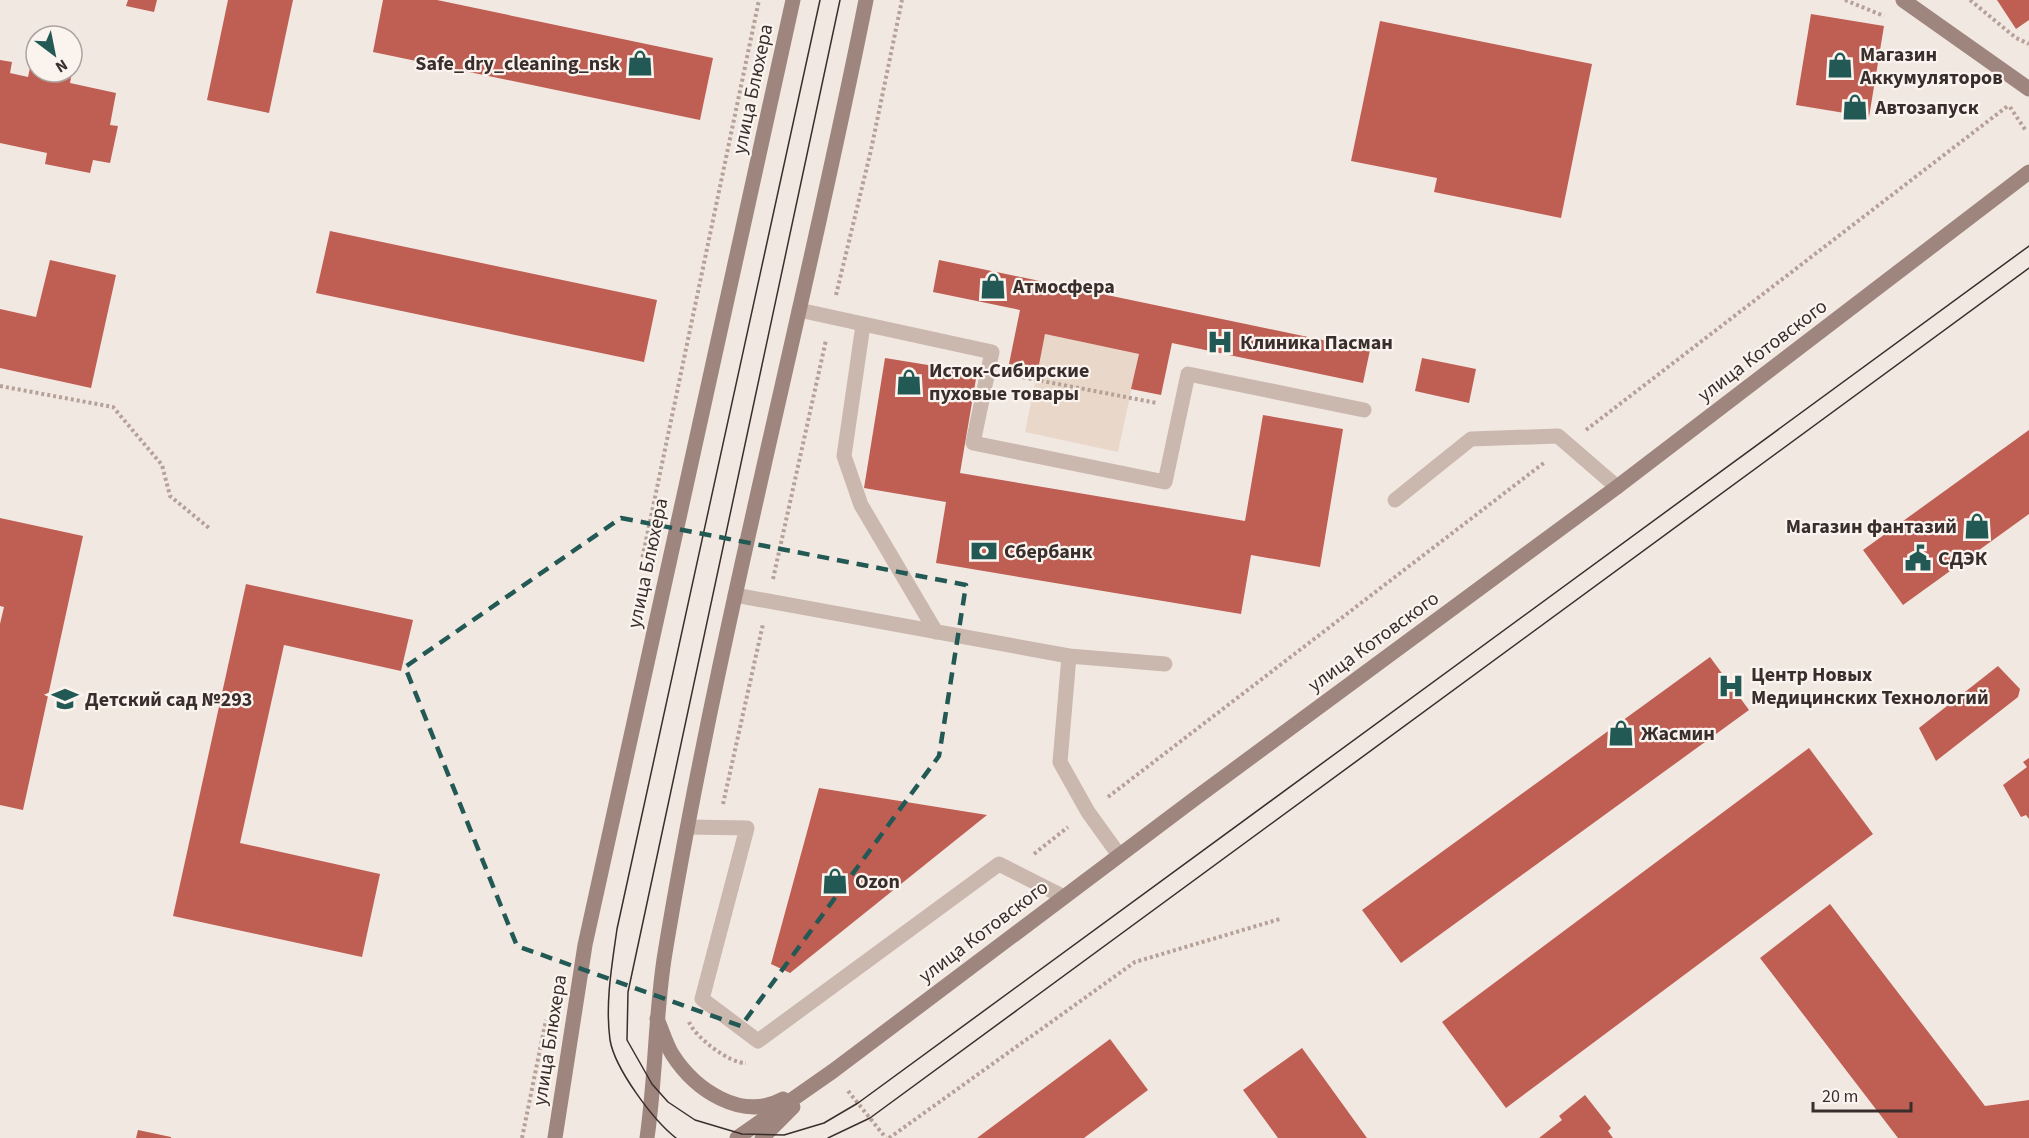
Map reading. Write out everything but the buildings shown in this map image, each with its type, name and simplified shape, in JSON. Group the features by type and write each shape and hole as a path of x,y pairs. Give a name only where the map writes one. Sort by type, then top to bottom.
{"street":[{"name":"улица Блюхера","path":"555,1138 585,945 793,0"},
{"path":"647,1138 656,1015 690,827 735,596 838,143 866,0"},
{"path":"1903,0 2029,89"},
{"name":"улица Котовского","path":"737,1138 823,1077 1617,487 2029,172"},
{"path":"656,1015 672,1054 713,1097 751,1108 777,1102 823,1077"},
{"path":"762,1138 823,1077"},
{"path":"558,1118 566,1138"}],"lane":[{"path":"799,310 830,319 992,352 974,443 1165,482 1188,374 1364,410"},
{"path":"863,325 844,456 861,505 936,632"},
{"path":"1395,500 1471,439 1558,436 1617,487"},
{"path":"735,596 769,600 1069,656 1165,664"},
{"path":"1069,656 1060,762 1088,812 1119,855"},
{"path":"690,827 747,828 702,999 758,1041 999,864 1064,897"}],"path":[{"path":"718,827 830,319 871,150 902,0"},
{"path":"1970,0 2016,38 2029,44"},
{"path":"1012,870 2009,105 2026,131"},
{"path":"1036,379 1181,408"},
{"path":"0,386 113,407 162,465 170,496 209,528"},
{"path":"849,1091 887,1138 1135,962 1280,919"},
{"path":"689,1020 693,1030 715,1049 740,1064 751,1063"}],"highlighted area":[{"path":"621,518 966,585 939,756 741,1026 517,946 405,667"}],"shaded area":[{"path":"1045,334 1139,354 1118,452 1025,432"}],"tram line":[{"path":"676,1138 646,1107 627,1079 613,1052 608,1012 611,970 617,929 820,0"},
{"path":"840,0 628,992 627,1040 652,1084 668,1102 695,1120 742,1134 784,1135 824,1123 858,1103 2029,246"},
{"path":"828,1138 870,1118 2029,268"}],"place":[{"name":"Safe_dry_cleaning_nsk","path":"640,63"},
{"name":"Магазин Аккумуляторов","path":"1840,65"},
{"name":"Автозапуск","path":"1855,107"},
{"name":"Атмосфера","path":"993,286"},
{"name":"Клиника Пасман","path":"1220,342"},
{"name":"Исток-Сибирские пуховые товары","path":"909,382"},
{"name":"Магазин фантазий","path":"1977,526"},
{"name":"Сбербанк","path":"984,551"},
{"name":"СДЭК","path":"1918,558"},
{"name":"Центр Новых Медицинских Технологий","path":"1731,686"},
{"name":"Детский сад №293","path":"65,699"},
{"name":"Жасмин","path":"1621,733"},
{"name":"Ozon","path":"835,881"}]}
